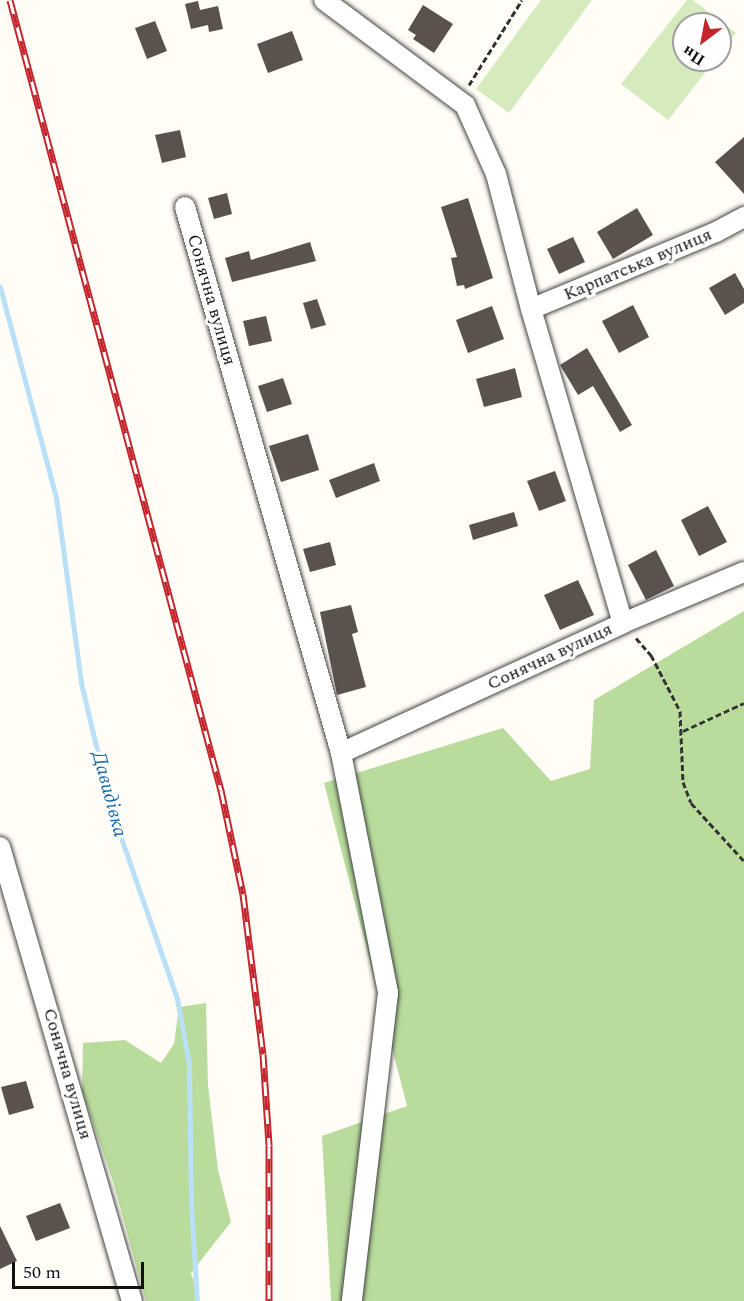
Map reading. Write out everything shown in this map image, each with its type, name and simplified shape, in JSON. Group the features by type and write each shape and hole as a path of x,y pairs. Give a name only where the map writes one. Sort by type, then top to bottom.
{"street":[{"name":"Сонячна вулиця","path":"184,207 341,753 623,623 531,309 496,174 465,105 324,0"},
{"name":"Карпатська вулиця","path":"531,309 717,232 744,217"},
{"path":"623,623 744,572"},
{"path":"341,753 388,993 352,1301"},
{"name":"Сонячна вулиця","path":"0,847 132,1301"}],"path":[{"path":"465,105 471,77 522,0"},
{"path":"623,623 651,655 680,711 683,782 691,803 744,861"},
{"path":"682,731 744,703"}],"green space":[{"path":"541,0 592,0 509,113 476,89"},
{"path":"687,0 693,0 709,12 678,12"},
{"path":"672,19 672,72 706,72 668,120 621,84"},
{"path":"744,611 744,1301 331,1301 322,1136 407,1106 324,783 503,728 551,781 590,769 594,700"},
{"path":"206,1003 208,1085 218,1170 231,1222 191,1273 200,1301 146,1301 112,1178 82,1091 83,1043 125,1040 161,1063 174,1044 179,1007"}],"building":[{"path":"198,1 200,10 218,6 223,29 209,32 208,25 191,29 185,4"},
{"path":"423,5 453,24 434,53 413,39 416,35 408,30"},
{"path":"155,21 167,51 147,59 135,28"},
{"path":"292,31 303,60 268,73 257,44"},
{"path":"180,130 186,157 162,163 155,135"},
{"path":"744,137 744,194 715,162"},
{"path":"227,193 232,214 214,219 208,198"},
{"path":"468,198 493,278 465,289 464,285 457,286 451,258 457,257 441,207"},
{"path":"637,208 653,235 613,259 597,232"},
{"path":"573,237 585,262 559,274 547,249"},
{"path":"310,242 316,261 232,282 225,258 249,251 251,260"},
{"path":"735,273 744,289 744,303 725,315 709,288"},
{"path":"317,299 326,325 311,329 303,303"},
{"path":"633,305 649,337 619,353 602,321"},
{"path":"492,306 504,339 468,353 456,320"},
{"path":"266,316 272,341 249,346 243,321"},
{"path":"587,348 632,425 620,432 593,386 578,395 560,365"},
{"path":"515,368 522,397 484,407 476,379"},
{"path":"283,378 292,404 267,412 258,386"},
{"path":"308,434 319,470 281,482 269,446"},
{"path":"374,463 380,481 336,498 329,480"},
{"path":"555,471 566,501 539,511 527,481"},
{"path":"708,506 727,542 699,556 681,520"},
{"path":"514,512 518,526 473,540 469,525"},
{"path":"330,542 336,565 310,572 303,549"},
{"path":"656,550 674,586 646,600 628,565"},
{"path":"578,580 594,615 560,630 544,595"},
{"path":"351,605 358,632 352,634 366,687 337,695 320,612"},
{"path":"26,1081 34,1108 9,1115 1,1087"},
{"path":"60,1203 70,1228 36,1241 26,1216"},
{"path":"0,1226 17,1261 0,1269"}],"waterway":[{"name":"Давидівка","path":"0,287 56,497 81,683 111,809 177,999 189,1064 191,1204 197,1301"}],"railway":[{"path":"10,0 221,790 243,894 263,1054 269,1145 269,1301"}]}
